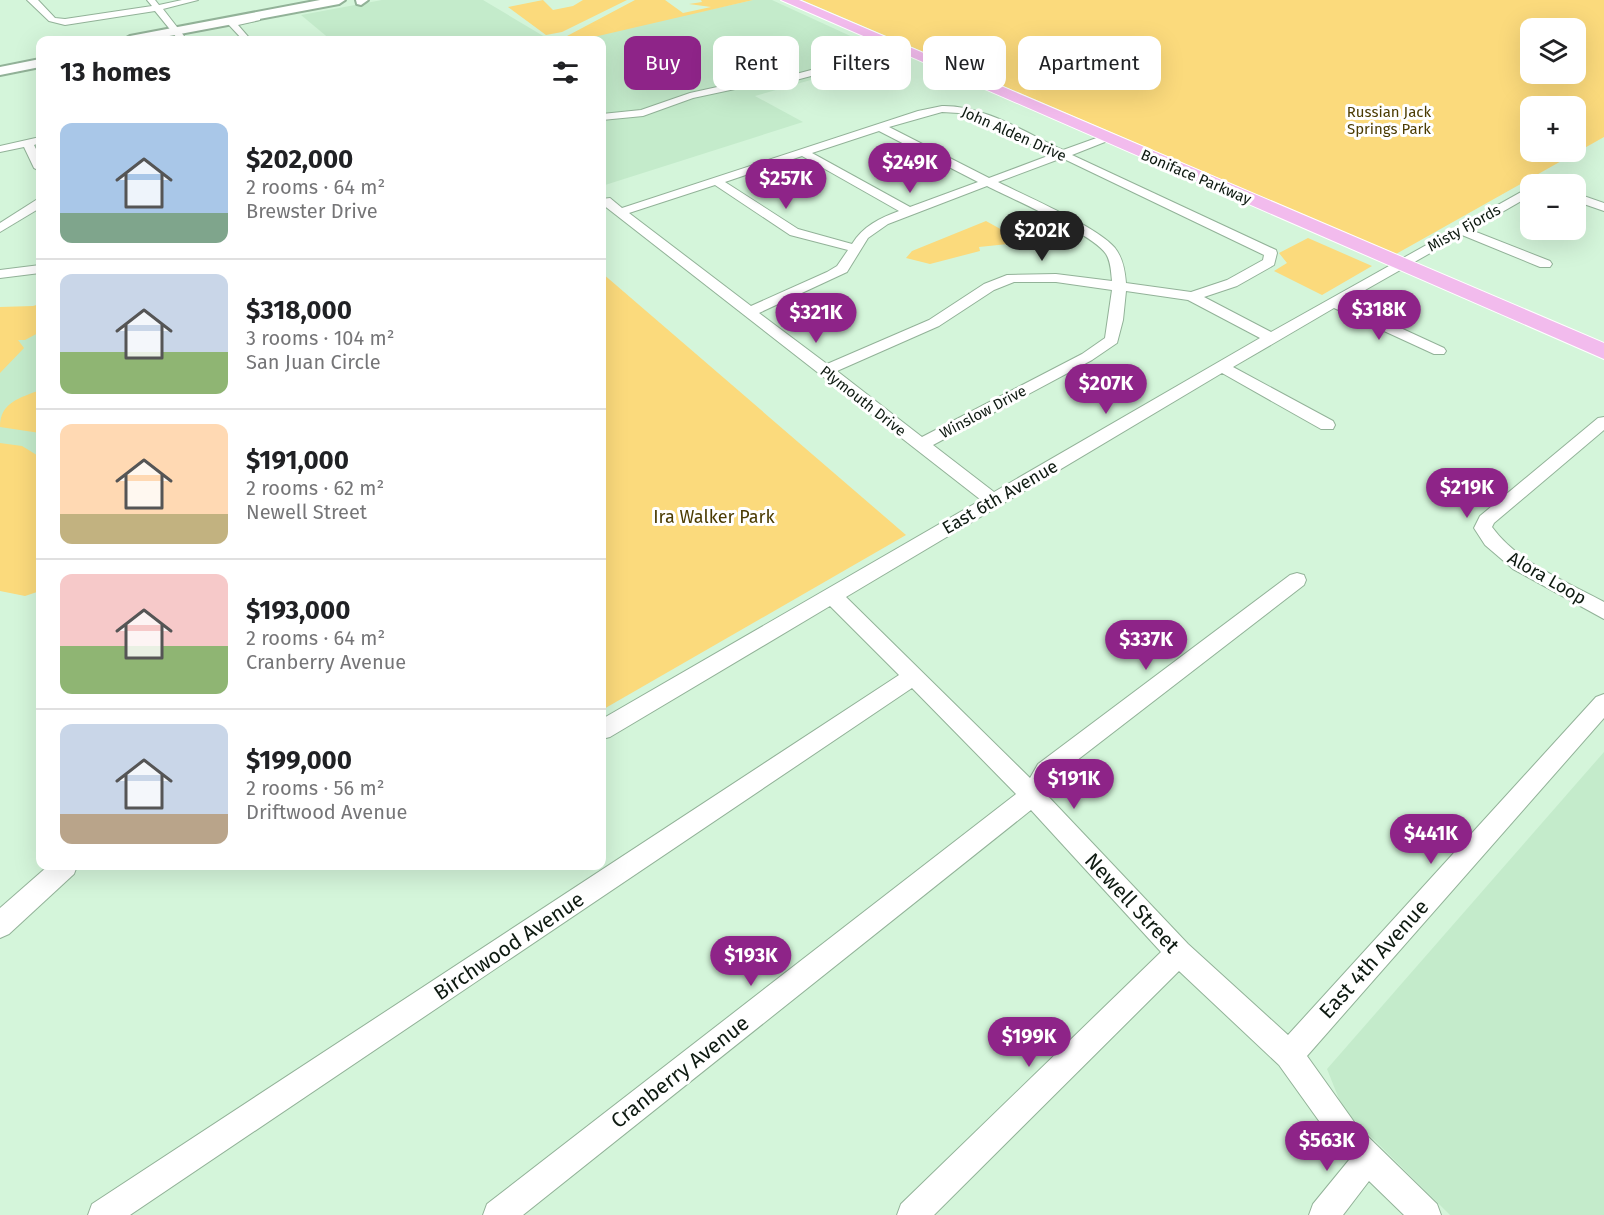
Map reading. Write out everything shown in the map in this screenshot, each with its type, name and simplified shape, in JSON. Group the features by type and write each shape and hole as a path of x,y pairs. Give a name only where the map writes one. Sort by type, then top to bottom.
{"main road":[{"path":"171,36 210,25 336,0"},
{"path":"162,36 362,0"},
{"name":"Boniface Parkway","path":"788,0 872,36"},
{"name":"Boniface Parkway","path":"911,53 1604,352"},
{"path":"0,66 36,59"},
{"path":"0,71 36,64"}],"street":[{"path":"31,0 40,4 49,17 56,22 71,22 154,3 194,0"},
{"path":"210,25 237,24 336,0"},
{"path":"154,3 178,34"},
{"path":"237,24 255,33"},
{"path":"237,24 244,36"},
{"path":"606,117 643,113 690,96 811,73"},
{"name":"John Alden Drive","path":"621,212 936,108 956,108 996,123 1271,253 1269,262 1242,279 1211,292 1191,296"},
{"name":"Winslow Drive","path":"880,127 1054,215 1100,242 1116,260 1119,287 1116,325 1112,340 1087,357 920,445"},
{"path":"749,312 842,269 863,236 875,227 908,211 1106,138"},
{"path":"0,149 36,141"},
{"path":"28,143 36,160"},
{"path":"803,152 908,211"},
{"path":"716,180 794,232 854,248"},
{"name":"Misty Fjords","path":"1398,264 1520,197"},
{"name":"Plymouth Drive","path":"606,201 993,500"},
{"path":"1586,201 1604,207"},
{"path":"0,228 36,206"},
{"path":"1461,230 1545,264"},
{"name":"East 6th Avenue","path":"606,728 1398,264"},
{"path":"0,274 36,270"},
{"path":"825,371 934,323 989,287 1012,278 1056,278 1191,296 1271,338"},
{"path":"1333,302 1438,351"},
{"path":"1223,367 1327,425"},
{"name":"Alora Loop","path":"1604,422 1486,520 1483,528 1489,540 1506,554 1604,611"},
{"name":"Cranberry Avenue","path":"498,1215 1032,795 1046,771 1297,580"},
{"name":"Newell Street","path":"832,595 1032,795 1179,953 1289,1055 1347,1136 1426,1215"},
{"name":"Birchwood Avenue","path":"103,1215 915,676"},
{"name":"East 4th Avenue","path":"1289,1055 1604,704"},
{"path":"0,925 61,870"},
{"path":"912,1215 1179,953"},
{"path":"1324,1215 1368,1159"}],"shaded area":[{"path":"382,0 483,0 543,36 326,36 301,15"},
{"path":"753,0 772,0 850,36 811,36 811,80 799,83 799,36 713,36 713,90 776,90 755,96 803,122 606,185 606,36 591,36"},
{"path":"36,313 36,564 0,578 0,319"},
{"path":"1604,752 1604,1215 1450,1215 1343,1109 1327,1069"}],"green space":[{"path":"543,0 553,10 573,6 583,0 627,0 562,32 546,35 508,7"},
{"path":"635,0 665,0 683,13 711,7 689,4 702,2 701,0 753,0 598,36 567,36"},
{"name":"Russian Jack Springs Park","path":"802,0 1604,0 1604,137 1586,147 1586,96 1520,96 1520,162 1560,162 1538,174 1520,174 1520,184 1396,254 1006,87 1006,36 923,36 923,52 911,47 911,36 886,36"},
{"path":"986,221 1035,248 1008,244 979,247 980,251 930,264 906,258 912,251"},
{"path":"1308,238 1372,266 1322,295 1274,271 1287,263 1279,253"},
{"name":"Ira Walker Park","path":"606,276 906,535 606,708"},
{"path":"36,305 36,334 25,340 18,340 24,348 0,373 0,307"},
{"path":"36,392 36,432 0,427 3,412 7,406"},
{"path":"0,443 22,446 36,455 36,592 25,596 0,591"}]}
